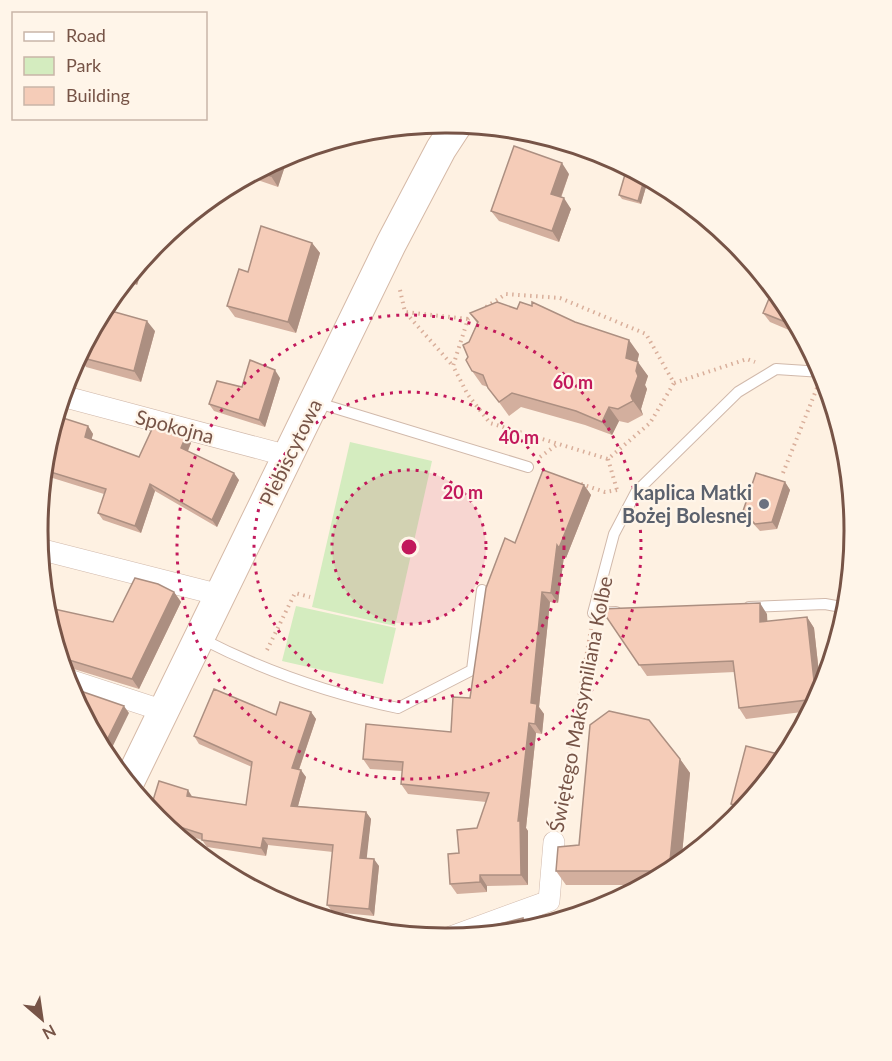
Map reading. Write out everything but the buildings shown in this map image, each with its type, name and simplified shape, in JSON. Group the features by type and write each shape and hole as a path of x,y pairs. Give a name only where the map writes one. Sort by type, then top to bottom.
{"street":[{"name":"Plebiscytowa","path":"132,776 391,244 451,133"},
{"name":"Spokojna","path":"71,398 288,456"},
{"path":"49,551 220,595"},
{"path":"78,683 164,711"},
{"name":"Świętego Maksymiliana Kolbe","path":"477,927 549,901 554,842"}],"lane":[{"path":"776,369 811,371"},
{"name":"Świętego Maksymiliana Kolbe","path":"593,613 614,534 636,492 738,392 776,369"},
{"path":"314,402 528,467"},
{"path":"200,638 259,666 315,687 398,708 472,670 483,590"},
{"path":"732,608 825,604 836,606"},
{"path":"593,613 628,612"}],"path":[{"path":"399,286 405,312 453,366 468,395 490,423 608,459"},
{"path":"453,366 468,319 506,294 560,298 646,334 674,383"},
{"path":"405,312 468,319"},
{"path":"608,459 650,423 674,383 747,359 776,369"},
{"path":"783,473 818,388"},
{"path":"608,459 618,490"},
{"path":"572,481 605,492 618,490 636,492"},
{"path":"259,666 295,593 310,597"},
{"name":"Świętego Maksymiliana Kolbe","path":"554,842 593,613"}],"green space":[{"path":"350,442 432,461 395,626 312,607"},
{"path":"296,606 396,628 383,684 282,661"}],"place":[{"name":"kaplica Matki Bożej Bolesnej","path":"764,504"}]}
